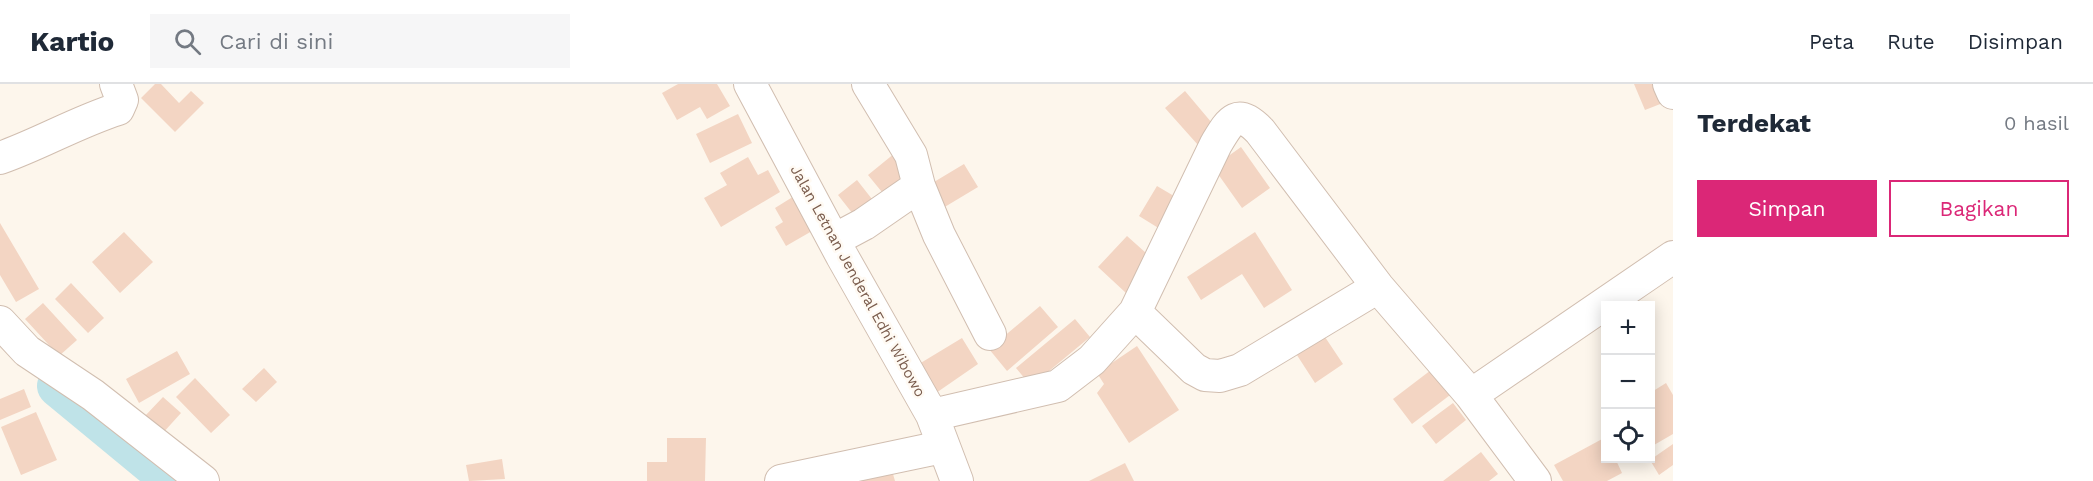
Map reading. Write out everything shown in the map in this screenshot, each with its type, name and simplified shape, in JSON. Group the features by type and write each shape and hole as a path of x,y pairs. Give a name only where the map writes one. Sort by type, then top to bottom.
{"street":[{"path":"0,158 37,145 78,124 118,109 122,100 116,84"},
{"name":"Jalan Letnan Jenderal Edhi Wibowo","path":"750,84 834,240 933,415 942,447 957,481"},
{"path":"868,84 911,155 919,186 939,236 990,334"},
{"path":"1669,84 1673,93"},
{"path":"933,415 1058,386 1092,360 1135,312 1216,144 1229,123 1243,118 1249,120 1260,131 1378,287 1471,394 1535,481"},
{"path":"834,240 864,224 919,186"},
{"path":"1471,394 1673,257"},
{"path":"1135,312 1194,369 1205,375 1220,376 1250,365 1378,287"},
{"path":"0,322 27,351 93,395 203,481"},
{"path":"780,481 942,447"}],"building":[{"path":"155,84 161,84 179,103 191,91 204,103 175,132 141,98"},
{"path":"678,84 717,84 730,106 707,119 700,107 677,120 662,93"},
{"path":"1634,84 1662,84 1668,101 1645,110"},
{"path":"1185,91 1217,129 1198,145 1165,108"},
{"path":"738,114 752,143 710,163 696,134"},
{"path":"1241,147 1270,188 1242,208 1213,167"},
{"path":"895,153 913,175 886,197 868,175"},
{"path":"748,157 758,175 768,170 780,192 721,227 704,198 727,185 720,173"},
{"path":"964,164 978,187 943,208 929,185"},
{"path":"857,180 879,208 860,223 838,195"},
{"path":"1157,186 1179,199 1160,229 1139,216"},
{"path":"799,193 819,227 786,246 775,227 783,222 775,208"},
{"path":"0,223 39,289 16,302 0,275"},
{"path":"124,232 153,262 120,293 92,262"},
{"path":"1255,232 1292,290 1264,308 1242,274 1201,300 1187,277"},
{"path":"1127,236 1155,261 1126,293 1098,267"},
{"path":"71,283 104,318 88,333 55,299"},
{"path":"43,303 77,340 59,356 25,319"},
{"path":"1040,306 1058,327 1007,371 989,349"},
{"path":"1075,319 1090,337 1031,386 1016,368"},
{"path":"1321,331 1343,364 1315,383 1293,349"},
{"path":"962,338 978,364 936,393 919,364"},
{"path":"1137,346 1179,410 1129,443 1097,393 1104,384 1097,373"},
{"path":"177,351 190,374 139,403 126,379"},
{"path":"1435,367 1454,392 1412,424 1393,399"},
{"path":"264,368 277,382 256,402 242,389"},
{"path":"195,378 230,415 211,433 176,397"},
{"path":"1666,383 1673,395 1673,434 1655,444 1655,409 1655,390"},
{"path":"24,389 31,407 0,420 0,399"},
{"path":"163,397 181,413 162,434 144,417"},
{"path":"1453,403 1466,420 1436,444 1422,426"},
{"path":"36,412 57,460 21,475 1,427"},
{"path":"667,438 706,438 705,481 647,481 647,462 667,462"},
{"path":"1601,440 1601,463 1617,463 1622,473 1607,481 1563,481 1554,465"},
{"path":"1673,444 1673,465 1659,475 1652,463 1655,463 1655,457"},
{"path":"1481,452 1498,474 1489,481 1443,481"},
{"path":"502,459 505,479 469,481 466,465"},
{"path":"1125,463 1134,481 1089,481"},
{"path":"893,474 895,481 864,481 864,480"}],"waterway":[{"path":"58,386 173,481"}]}
